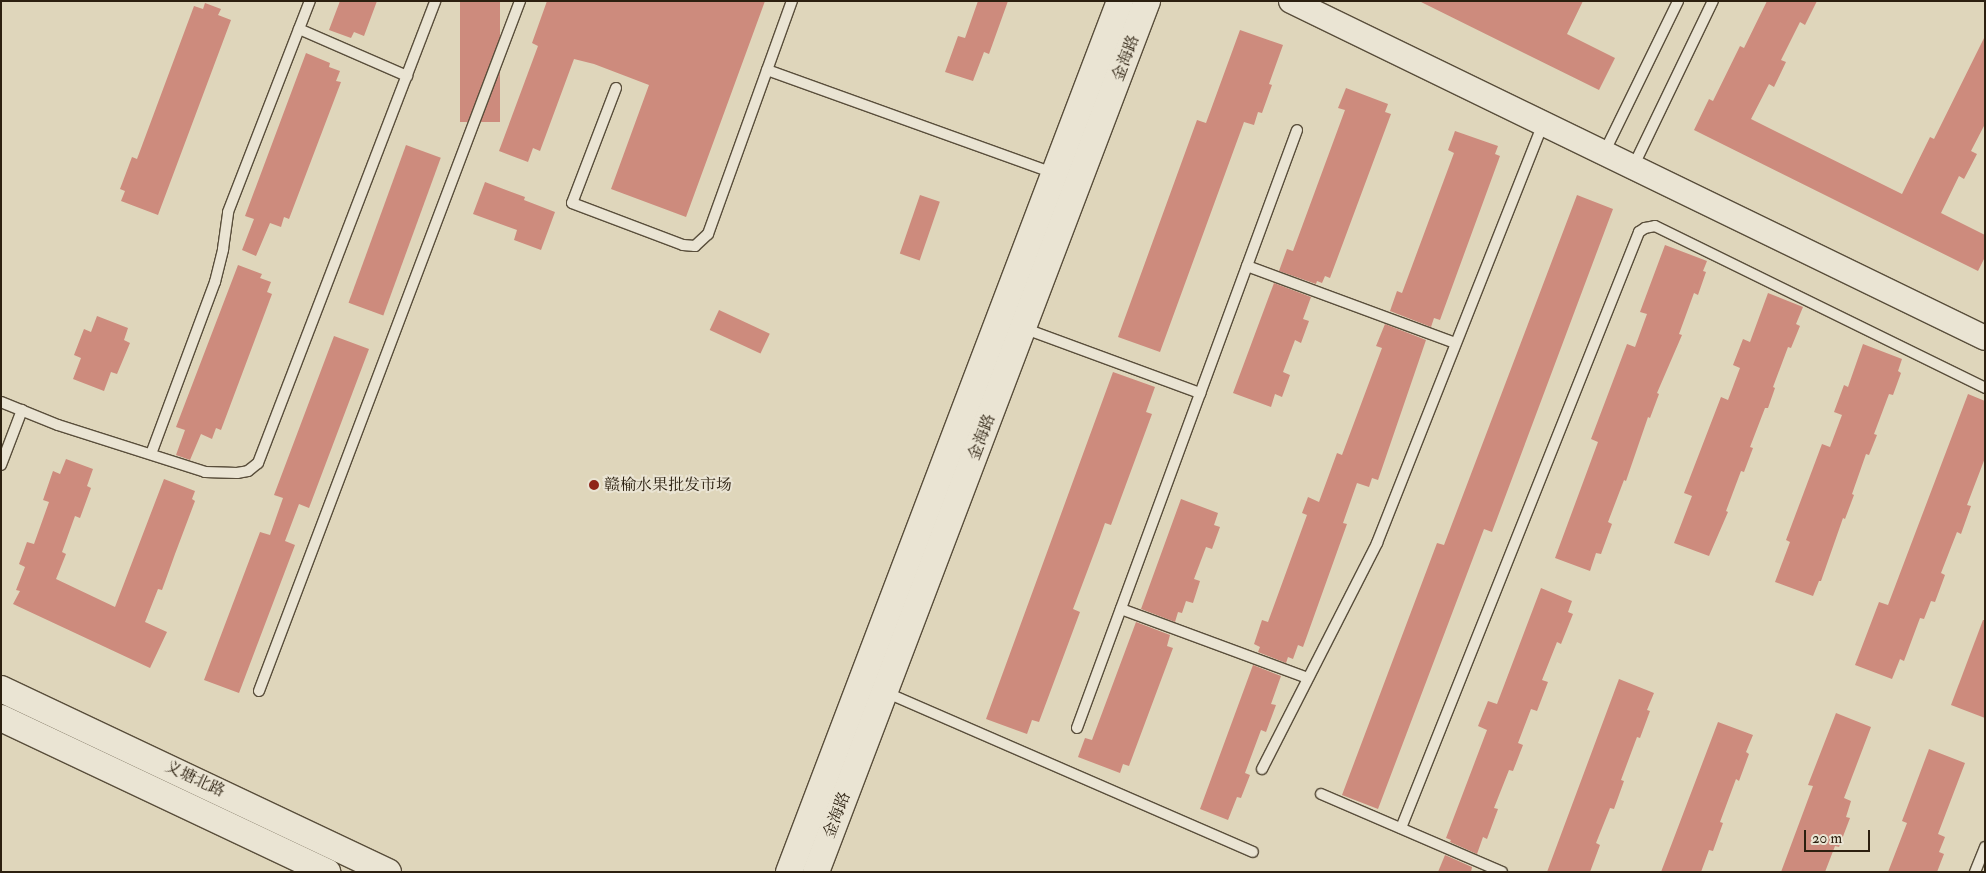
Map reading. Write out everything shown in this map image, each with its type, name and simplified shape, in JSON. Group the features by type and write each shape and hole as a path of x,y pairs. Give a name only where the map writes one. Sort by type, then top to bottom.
{"main road":[{"name":"金海路","path":"789,872 1120,1"},
{"name":"金海路","path":"816,872 1147,1"},
{"name":"义塘北路","path":"1,688 388,872"},
{"name":"义塘北路","path":"1,718 327,872"}],"street":[{"path":"1292,1 1985,338"}],"lane":[{"path":"151,454 214,282 223,249 228,212 310,1"},
{"path":"1,402 58,425 205,472 237,473 248,470 258,463 435,1"},
{"path":"259,691 520,1"},
{"path":"616,88 572,203 684,245 695,246 708,234 792,1"},
{"path":"1604,153 1678,1"},
{"path":"1633,167 1713,1"},
{"path":"299,29 407,76"},
{"path":"767,70 1054,174"},
{"path":"1262,769 1377,543 1543,123"},
{"path":"1077,728 1297,130"},
{"path":"1402,828 1639,232 1645,228 1655,226 1985,388"},
{"path":"1247,266 1455,343"},
{"path":"1023,328 1200,393"},
{"path":"1,465 22,410"},
{"path":"1121,609 1308,678"},
{"path":"884,692 1253,852"},
{"path":"1321,794 1502,872"},
{"path":"1975,872 1985,846"}],"building":[{"path":"340,1 377,1 364,36 354,32 351,38 329,30"},
{"path":"460,1 500,1 500,122 460,122"},
{"path":"547,1 765,1 686,217 611,189 649,85 594,64 574,59 540,151 533,148 528,162 499,151 538,46 532,43"},
{"path":"978,1 1008,1 989,54 984,52 973,81 945,72 958,36 965,38"},
{"path":"1419,1 1583,1 1567,34 1615,58 1599,90"},
{"path":"1767,1 1817,1 1805,25 1800,22 1781,60 1786,62 1774,87 1769,84 1751,119 1902,194 1930,137 1934,139 1985,36 1985,124 1971,151 1977,154 1964,179 1959,176 1941,213 1985,235 1985,257 1978,271 1694,130 1709,99 1713,101 1740,46 1744,48"},
{"path":"205,3 221,9 218,15 231,20 158,215 121,201 125,191 120,189 132,157 137,159 194,6 203,9"},
{"path":"1240,30 1283,45 1269,84 1272,85 1262,113 1258,112 1254,125 1244,122 1160,352 1118,337 1197,120 1206,123"},
{"path":"306,53 330,63 329,67 340,71 336,81 341,82 289,219 284,217 281,227 270,223 256,256 242,250 254,219 245,216"},
{"path":"1346,88 1388,104 1385,112 1391,114 1330,278 1325,276 1322,283 1317,281 1316,284 1279,271 1287,249 1293,251 1345,110 1338,108"},
{"path":"1455,131 1498,146 1495,154 1500,156 1440,320 1434,318 1431,327 1390,311 1397,291 1402,293 1454,153 1448,150"},
{"path":"406,145 441,158 383,316 349,303"},
{"path":"485,182 525,197 524,200 555,212 541,250 514,240 517,230 473,214"},
{"path":"920,195 940,202 920,260 900,254"},
{"path":"1577,195 1613,209 1492,532 1484,529 1378,809 1342,795 1437,543 1444,545"},
{"path":"1665,245 1707,261 1703,271 1706,272 1698,295 1694,293 1679,334 1682,335 1657,393 1659,394 1650,418 1648,417 1626,481 1624,480 1608,522 1612,524 1601,554 1596,553 1590,571 1555,558 1598,442 1591,439 1627,344 1635,347 1647,314 1640,312"},
{"path":"238,265 262,274 260,278 271,282 267,292 272,294 221,430 216,428 212,439 201,434 190,460 176,455 185,430 176,427"},
{"path":"1274,283 1311,297 1303,319 1309,321 1301,343 1295,340 1283,372 1290,375 1282,397 1275,394 1271,407 1233,393"},
{"path":"1768,293 1803,307 1796,324 1800,326 1791,348 1788,347 1773,387 1775,388 1768,408 1765,408 1750,447 1753,448 1744,472 1741,471 1726,511 1728,512 1709,556 1674,543 1692,496 1684,493 1721,397 1728,400 1740,368 1733,365 1743,339 1750,342"},
{"path":"719,310 770,334 760,354 710,330"},
{"path":"97,316 128,328 124,340 130,343 117,374 111,372 104,391 73,379 81,358 74,355 84,329 91,332"},
{"path":"1385,324 1426,340 1378,480 1372,478 1369,487 1357,483 1343,523 1347,524 1303,647 1298,645 1293,659 1288,657 1286,663 1258,652 1260,647 1254,644 1262,620 1268,622 1307,515 1302,513 1308,497 1319,502 1337,453 1342,455 1382,348 1376,346"},
{"path":"334,336 369,349 309,508 299,504 285,541 295,545 239,693 204,680 260,532 270,535 283,498 274,495"},
{"path":"1863,344 1902,359 1898,371 1901,373 1893,395 1889,394 1874,434 1877,435 1869,455 1866,454 1852,494 1854,495 1845,519 1843,518 1821,581 1819,581 1813,596 1775,582 1790,542 1786,540 1822,444 1830,447 1842,415 1834,412 1844,385 1848,387"},
{"path":"1113,372 1155,387 1146,412 1152,414 1111,525 1105,523 1073,609 1080,612 1039,722 1032,720 1027,734 986,719"},
{"path":"1968,394 1985,401 1985,458 1967,505 1971,506 1961,534 1957,532 1941,573 1945,575 1935,602 1931,601 1924,619 1920,618 1904,661 1900,659 1892,679 1855,665 1879,602 1888,605"},
{"path":"66,459 93,469 87,486 91,488 80,518 75,516 62,552 66,554 56,579 115,607 164,479 195,491 192,499 195,501 162,590 158,589 145,622 167,632 150,668 13,604 20,591 16,590 25,567 19,564 27,542 34,544 49,502 43,500 53,471 60,474"},
{"path":"1181,499 1218,513 1214,525 1220,527 1212,549 1206,547 1194,579 1200,581 1193,603 1186,601 1182,613 1178,612 1175,622 1141,609"},
{"path":"1541,588 1572,601 1568,612 1573,614 1561,644 1557,642 1542,680 1548,682 1537,711 1531,709 1518,743 1523,745 1513,771 1509,770 1494,808 1498,809 1487,839 1483,837 1477,854 1450,842 1451,840 1446,838 1487,730 1478,726 1488,701 1497,704"},
{"path":"1983,620 1985,620 1985,718 1951,705"},
{"path":"1136,622 1170,635 1167,646 1173,648 1129,766 1123,764 1120,773 1078,757 1085,738 1092,740"},
{"path":"1253,665 1281,676 1271,704 1276,705 1266,732 1261,730 1245,773 1250,775 1241,798 1237,797 1228,820 1200,809"},
{"path":"1619,679 1654,693 1647,710 1650,711 1640,738 1637,737 1621,780 1624,781 1614,809 1610,808 1596,843 1600,845 1590,872 1547,872"},
{"path":"1836,713 1871,727 1844,798 1851,801 1846,817 1850,818 1839,847 1835,846 1825,872 1781,872 1813,786 1808,785"},
{"path":"1718,722 1753,735 1746,752 1749,754 1739,781 1736,779 1720,822 1723,823 1713,851 1709,850 1701,872 1661,872"},
{"path":"1929,749 1965,763 1938,834 1945,837 1939,852 1944,854 1937,872 1888,872 1907,823 1902,821"},
{"path":"1445,855 1472,867 1471,872 1438,872"}],"place":[{"name":"赣榆水果批发市场","path":"594,485"}]}
